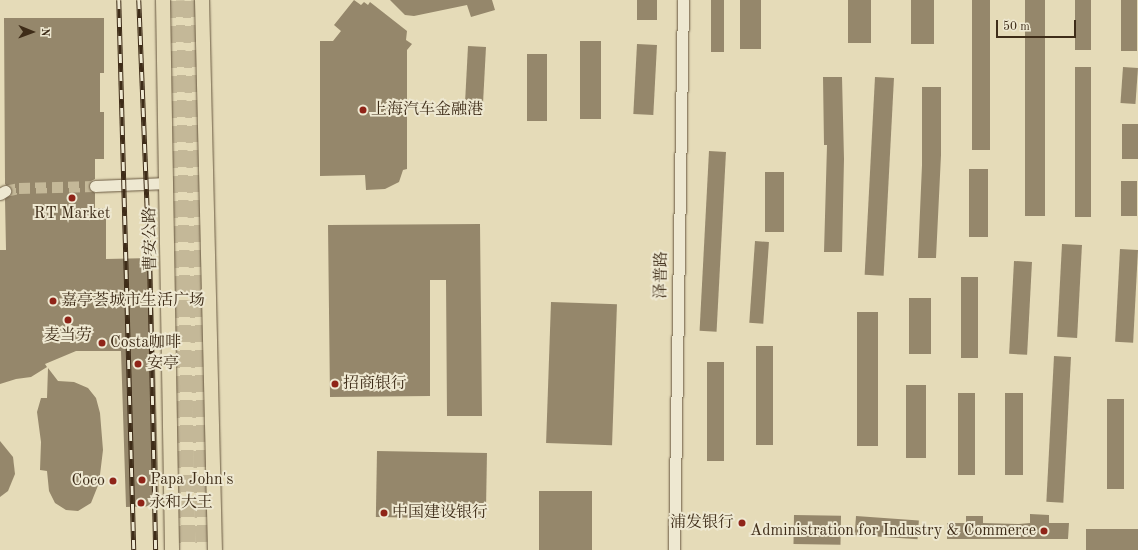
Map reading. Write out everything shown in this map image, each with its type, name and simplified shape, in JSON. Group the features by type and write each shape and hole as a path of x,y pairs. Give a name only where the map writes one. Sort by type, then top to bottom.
{"main road":[{"name":"曹安公路","path":"162,0 167,183 172,550"},
{"path":"202,0 215,550"}],"street":[{"name":"泽普路","path":"674,550 683,0"},
{"path":"95,186 167,183"}],"building":[{"name":"上海汽车金融港","path":"354,0 361,5 364,2 368,5 370,2 407,31 406,40 412,44 407,50 407,169 403,170 399,182 385,189 366,190 365,175 320,176 320,41 333,41 341,31 334,25"},
{"path":"390,0 492,0 495,10 471,17 467,5 414,16 405,15"},
{"path":"637,0 657,0 657,20 637,20"},
{"path":"711,0 724,0 724,52 711,52"},
{"path":"740,0 761,0 761,49 740,49"},
{"path":"848,0 871,0 871,43 848,43"},
{"path":"911,0 934,0 934,44 911,44"},
{"path":"972,0 990,0 990,150 972,150"},
{"path":"1025,0 1045,0 1045,216 1025,216"},
{"path":"1075,0 1091,0 1091,50 1075,50"},
{"path":"1121,0 1137,0 1137,51 1121,51"},
{"name":"嘉亭荟城市生活广场","path":"4,18 104,18 104,73 100,73 100,112 104,112 104,159 95,159 95,179 89,182 88,187 95,193 95,208 106,208 106,259 152,258 159,506 126,507 121,351 76,351 45,364 47,367 31,377 16,379 0,384 0,250 6,250 5,199 12,191 5,184"},
{"path":"580,41 601,41 601,119 580,119"},
{"path":"637,44 657,45 653,115 633,114"},
{"path":"468,46 486,47 482,114 464,113"},
{"path":"527,54 547,54 547,121 527,121"},
{"path":"1075,67 1091,67 1091,217 1075,217"},
{"path":"1123,67 1138,68 1135,104 1120,103"},
{"path":"823,77 842,77 844,159 842,252 824,252 827,145 824,145"},
{"path":"875,77 894,78 884,276 865,275"},
{"path":"922,87 941,87 941,155 936,258 918,258 922,165"},
{"path":"1122,124 1138,124 1138,159 1122,159"},
{"path":"709,151 726,152 717,332 700,331"},
{"path":"969,169 988,169 988,237 969,237"},
{"path":"765,172 784,172 784,232 765,232"},
{"path":"1121,181 1137,181 1137,216 1121,216"},
{"path":"480,224 482,416 447,416 446,280 430,280 430,396 330,397 328,225"},
{"path":"755,241 769,242 763,324 749,323"},
{"path":"1062,244 1082,245 1077,338 1057,337"},
{"path":"1120,249 1138,250 1133,343 1115,342"},
{"path":"1014,261 1032,262 1027,355 1009,354"},
{"path":"961,277 978,277 978,358 961,358"},
{"path":"909,298 931,298 931,354 909,354"},
{"path":"551,302 617,304 612,445 546,443"},
{"path":"857,312 878,312 878,446 857,446"},
{"path":"756,346 773,346 773,445 756,445"},
{"path":"1054,356 1071,357 1063,503 1046,502"},
{"path":"707,362 724,362 724,461 707,461"},
{"path":"48,368 58,381 74,382 88,388 96,398 100,413 103,450 99,483 91,503 78,511 66,510 55,503 49,491 47,471 40,470 41,442 37,412 41,398 47,398"},
{"path":"906,385 926,385 926,458 906,458"},
{"path":"958,393 975,393 975,475 958,475"},
{"path":"1005,393 1023,393 1023,475 1005,475"},
{"path":"1107,399 1124,399 1124,489 1107,489"},
{"path":"0,441 13,457 15,474 8,491 0,497"},
{"path":"377,451 487,453 486,519 376,517"},
{"path":"539,491 592,491 592,550 539,550"},
{"path":"1030,514 1049,515 1049,523 1069,523 1068,539 947,539 947,523 966,523 966,516 983,516 983,523 1019,524 1030,523"},
{"path":"794,515 841,516 840,545 793,544"},
{"path":"856,516 919,520 918,539 855,535"},
{"path":"1086,529 1138,529 1138,550 1086,550"}],"tunnel":[{"path":"176,0 187,550"},
{"path":"191,0 204,550"},
{"path":"5,191 19,188 95,186"}],"railway":[{"path":"119,0 134,550"},
{"path":"139,0 150,270 156,550"}],"place":[{"name":"上海汽车金融港","path":"363,110"},
{"name":"RT Market","path":"72,198"},
{"name":"嘉亭荟城市生活广场","path":"53,301"},
{"name":"麦当劳","path":"68,320"},
{"name":"Costa咖啡","path":"102,343"},
{"name":"安亭","path":"138,364"},
{"name":"招商银行","path":"335,384"},
{"name":"Papa John's","path":"142,480"},
{"name":"Coco","path":"113,481"},
{"name":"永和大王","path":"141,503"},
{"name":"中国建设银行","path":"384,513"},
{"name":"浦发银行","path":"742,523"},
{"name":"Administration for Industry & Commerce","path":"1044,531"}]}
